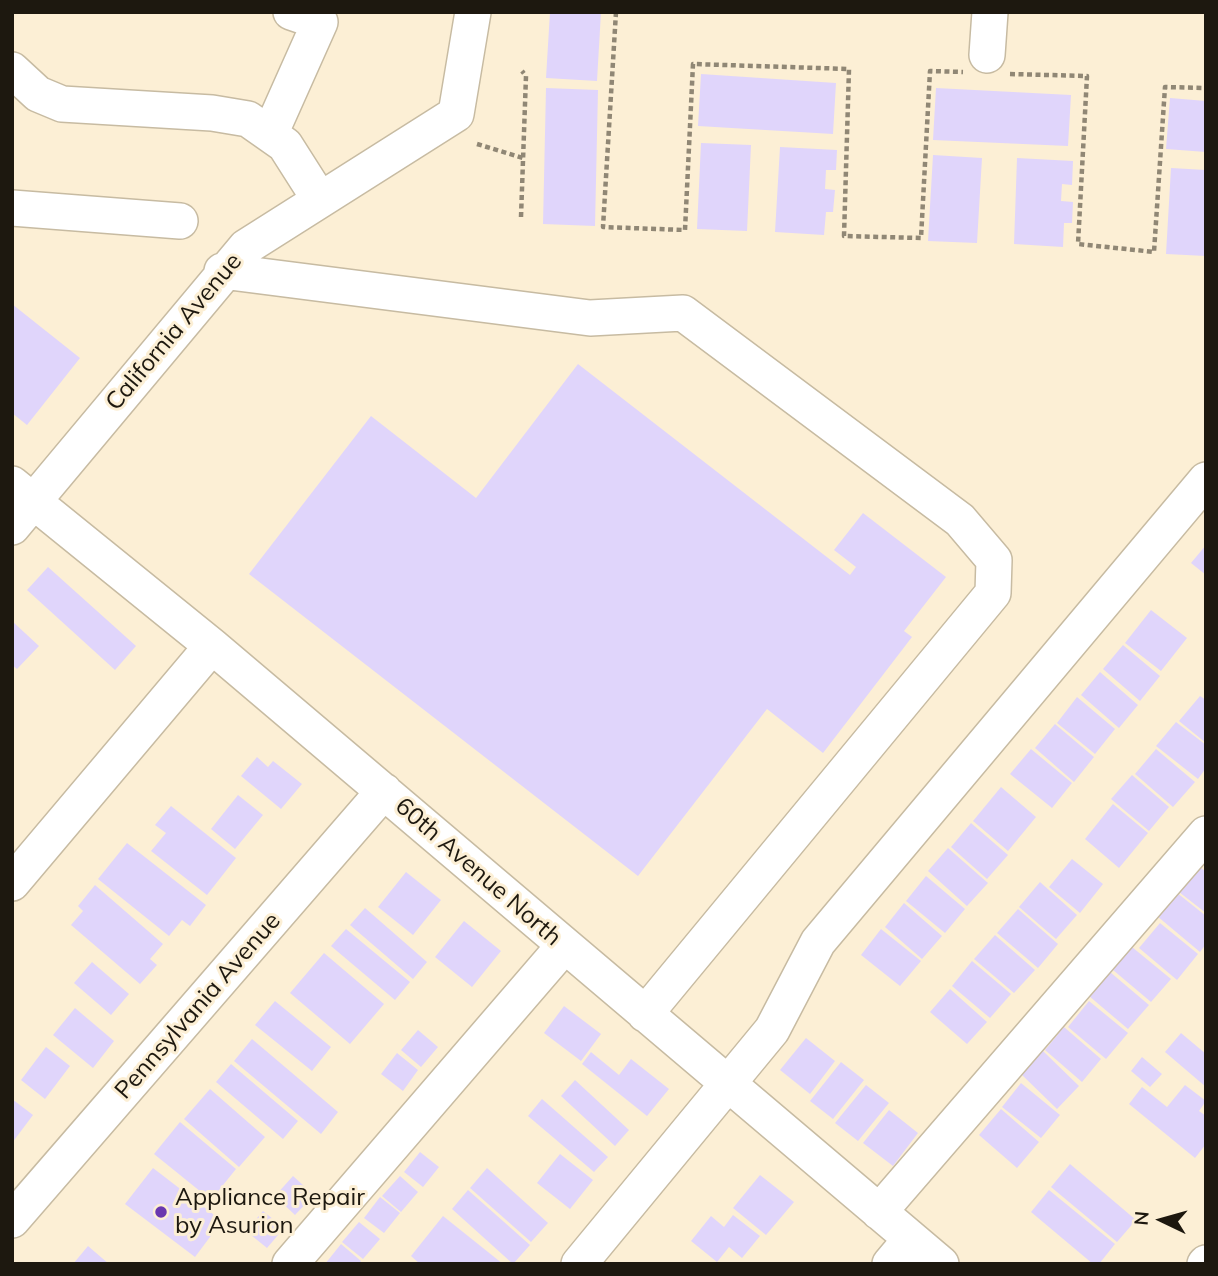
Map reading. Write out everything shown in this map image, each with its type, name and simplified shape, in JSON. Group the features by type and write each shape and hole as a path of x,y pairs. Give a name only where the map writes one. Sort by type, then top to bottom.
{"street":[{"name":"California Avenue","path":"19,504 246,247 456,114 473,12"},
{"path":"985,67 990,12"},
{"path":"270,134 312,15"},
{"path":"12,70 38,94 62,104 212,113 248,119 285,145 320,200"},
{"path":"12,208 180,221"},
{"path":"222,271 590,318 683,313 960,520 994,560 993,593 645,1014"},
{"path":"579,1264 772,1030 818,942 1206,480"},
{"name":"60th Avenue North","path":"19,504 212,646 384,791 879,1212 900,1251 941,1264"},
{"path":"12,883 212,646"},
{"name":"Pennsylvania Avenue","path":"12,1220 384,791"},
{"path":"879,1212 1206,834"},
{"path":"290,1264 564,946"}],"path":[{"path":"616,12 603,228 685,230 694,64 849,69 844,236 921,238 930,71 985,67 1087,76 1078,244 1154,253 1165,87 1206,88"},
{"path":"521,217 526,76 522,71"},
{"path":"477,145 523,158"}],"building":[{"path":"550,12 601,12 597,81 546,78"},
{"path":"701,74 836,83 833,134 698,126"},
{"path":"546,88 598,90 595,226 543,224"},
{"path":"936,88 1071,95 1068,146 933,140"},
{"path":"1170,98 1206,101 1206,152 1166,149"},
{"path":"701,143 751,145 747,231 697,229"},
{"path":"780,147 837,150 836,170 826,170 825,189 835,190 833,212 826,212 824,235 775,232"},
{"path":"933,155 982,158 977,243 928,241"},
{"path":"1017,158 1073,161 1072,185 1062,184 1061,201 1073,202 1072,223 1064,223 1063,247 1014,244"},
{"path":"1171,168 1206,170 1206,256 1166,254"},
{"path":"12,304 80,358 27,425 12,413"},
{"path":"578,364 850,575 856,567 834,550 863,513 946,577 904,631 912,637 823,753 767,709 638,876 249,574 371,416 476,498"},
{"path":"1206,545 1206,575 1191,563"},
{"path":"48,567 136,646 115,670 27,590"},
{"path":"1151,610 1187,638 1161,671 1125,643"},
{"path":"12,621 39,646 17,669 12,665"},
{"path":"1123,645 1160,676 1140,701 1103,669"},
{"path":"1100,672 1138,705 1119,728 1081,695"},
{"path":"1200,696 1206,700 1206,743 1179,721"},
{"path":"1077,697 1115,729 1095,754 1057,723"},
{"path":"1176,722 1206,745 1206,768 1198,779 1156,746"},
{"path":"1055,724 1094,757 1074,782 1035,748"},
{"path":"1031,749 1072,783 1052,808 1010,774"},
{"path":"1156,749 1195,782 1173,807 1135,774"},
{"path":"257,757 268,767 273,761 302,784 281,809 241,776"},
{"path":"1132,775 1169,807 1149,831 1111,799"},
{"path":"1001,787 1036,817 1008,851 973,821"},
{"path":"238,795 263,815 235,849 211,829"},
{"path":"1113,804 1148,833 1119,868 1085,839"},
{"path":"171,806 236,858 207,895 151,851 166,833 155,825"},
{"path":"971,823 1008,855 987,879 951,847"},
{"path":"127,843 206,905 190,926 182,920 169,936 98,879"},
{"path":"948,848 988,883 967,906 928,871"},
{"path":"1072,859 1103,884 1080,913 1049,887"},
{"path":"1200,867 1206,872 1206,913 1179,892"},
{"path":"406,872 441,900 413,935 378,907"},
{"path":"926,876 965,909 945,933 906,901"},
{"path":"1040,882 1077,915 1056,939 1019,907"},
{"path":"95,885 163,944 150,959 157,965 140,984 71,925 83,911 78,906"},
{"path":"1176,892 1206,916 1206,944 1200,952 1157,916"},
{"path":"904,903 942,936 922,959 885,927"},
{"path":"365,908 427,962 413,979 350,925"},
{"path":"1018,909 1058,944 1038,968 997,933"},
{"path":"464,921 501,951 472,987 435,957"},
{"path":"1160,923 1198,954 1177,980 1139,948"},
{"path":"346,929 410,982 395,1000 331,946"},
{"path":"881,929 921,961 900,986 861,955"},
{"path":"995,935 1035,970 1014,993 974,959"},
{"path":"1132,947 1171,979 1151,1002 1113,970"},
{"path":"324,953 384,1004 350,1044 290,993"},
{"path":"972,961 1011,994 990,1018 952,986"},
{"path":"92,962 129,994 111,1015 74,983"},
{"path":"1110,972 1149,1005 1128,1029 1089,996"},
{"path":"950,989 987,1022 967,1044 930,1012"},
{"path":"275,1001 331,1047 312,1071 255,1025"},
{"path":"1089,1001 1128,1033 1106,1059 1068,1027"},
{"path":"564,1006 601,1034 581,1061 544,1033"},
{"path":"75,1008 114,1041 93,1068 53,1035"},
{"path":"1064,1027 1101,1059 1082,1082 1045,1050"},
{"path":"418,1030 438,1047 421,1067 401,1050"},
{"path":"1181,1033 1206,1054 1206,1087 1165,1052"},
{"path":"806,1038 835,1061 810,1094 780,1070"},
{"path":"252,1039 338,1112 321,1134 234,1061"},
{"path":"46,1047 70,1066 45,1099 21,1080"},
{"path":"1043,1051 1079,1086 1057,1109 1021,1074"},
{"path":"591,1052 619,1075 631,1059 669,1089 647,1116 582,1064"},
{"path":"397,1053 418,1070 403,1091 381,1074"},
{"path":"1142,1057 1162,1074 1150,1087 1131,1071"},
{"path":"841,1062 864,1080 833,1119 810,1101"},
{"path":"231,1064 298,1121 283,1139 216,1082"},
{"path":"575,1080 629,1130 615,1146 561,1096"},
{"path":"1021,1083 1060,1115 1041,1138 1002,1107"},
{"path":"866,1085 889,1103 858,1141 835,1123"},
{"path":"1185,1085 1206,1101 1199,1111 1206,1116 1206,1144 1195,1158 1129,1104 1142,1087 1167,1107"},
{"path":"210,1089 265,1137 239,1167 184,1119"},
{"path":"12,1099 33,1115 12,1143"},
{"path":"542,1099 608,1157 594,1172 528,1116"},
{"path":"1001,1109 1039,1142 1017,1168 979,1135"},
{"path":"889,1110 918,1133 893,1166 863,1143"},
{"path":"180,1122 236,1169 211,1200 154,1154"},
{"path":"420,1152 439,1167 423,1187 404,1172"},
{"path":"560,1154 593,1180 570,1209 537,1183"},
{"path":"1070,1164 1136,1220 1117,1242 1051,1187"},
{"path":"153,1168 222,1221 195,1257 125,1204"},
{"path":"487,1168 548,1223 531,1242 470,1188"},
{"path":"760,1175 794,1202 766,1235 733,1208"},
{"path":"293,1176 314,1195 295,1215 275,1196"},
{"path":"400,1176 418,1192 401,1212 382,1196"},
{"path":"468,1190 530,1245 513,1264 452,1209"},
{"path":"1049,1190 1115,1244 1099,1264 1093,1264 1031,1212"},
{"path":"380,1197 400,1213 384,1233 364,1218"},
{"path":"263,1211 284,1228 267,1248 246,1231"},
{"path":"733,1215 760,1236 742,1258 729,1247 717,1262 691,1241 711,1216 724,1227"},
{"path":"443,1216 503,1264 420,1264 411,1256"},
{"path":"359,1222 380,1239 363,1259 342,1242"},
{"path":"341,1244 361,1261 359,1264 325,1264"},
{"path":"88,1246 109,1264 73,1264"}],"place":[{"name":"Appliance Repair by Asurion","path":"161,1212"}]}
